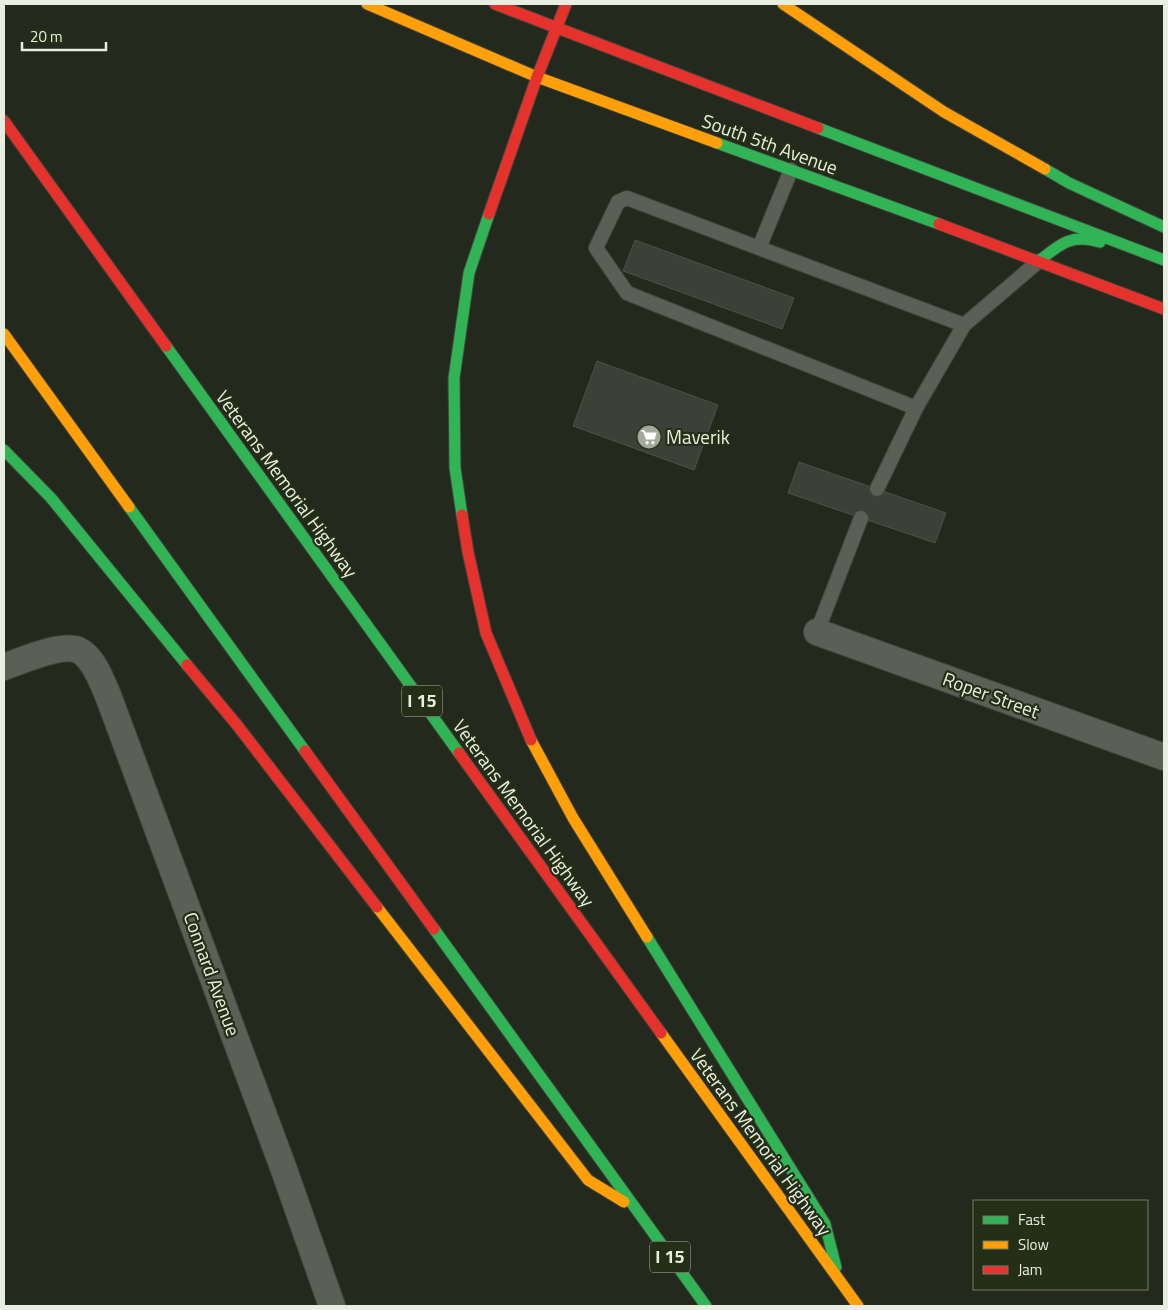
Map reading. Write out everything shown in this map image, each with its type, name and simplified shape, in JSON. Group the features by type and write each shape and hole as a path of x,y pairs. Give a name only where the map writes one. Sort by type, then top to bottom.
{"main road":[{"name":"South 5th Avenue","path":"367,4 537,77 1039,261 1164,309"},
{"name":"South 5th Avenue","path":"495,4 1164,260"},
{"path":"566,4 537,77 469,273 454,378 455,468 468,552 486,633 526,729 573,818 826,1224 839,1281"},
{"path":"783,4 944,112 1069,183 1164,227"},
{"name":"Veterans Memorial Highway","path":"4,121 858,1306"},
{"path":"1039,261 1061,243 1076,238 1094,240 1164,266"},
{"name":"I 15","path":"4,334 706,1306"},
{"path":"4,450 51,498 238,725 588,1180 634,1208"}],"street":[{"name":"Roper Street","path":"817,632 1164,757"},
{"name":"Connard Avenue","path":"4,667 55,649 78,650 90,660 98,673 109,698 283,1167 332,1306"}],"lane":[{"path":"760,248 791,170"},
{"path":"916,408 626,293 596,248 618,202 627,198 964,325"},
{"path":"877,489 916,408 964,325 1039,261"},
{"path":"817,632 861,518"}],"building":[{"path":"635,240 794,298 782,329 623,271"},
{"path":"597,361 718,405 694,470 573,426"},
{"path":"799,462 946,513 935,543 788,493"}],"traffic: fast":[{"path":"818,128 1164,260"},
{"path":"717,143 939,224"},
{"path":"1045,169 1069,183 1164,227"},
{"path":"462,515 455,468 454,378 469,273 489,214"},
{"path":"1039,261 1067,242 1082,239 1100,242"},
{"path":"166,346 459,753"},
{"path":"4,450 51,498 187,665"},
{"path":"129,507 305,751"},
{"path":"434,929 706,1306"},
{"path":"647,937 825,1224 836,1267"}],"traffic: slow":[{"path":"367,4 537,77 717,143"},
{"path":"783,4 944,112 1045,169"},
{"path":"4,334 129,507"},
{"path":"531,740 573,818 647,937"},
{"path":"377,907 588,1180 624,1202"},
{"path":"661,1033 858,1306"}],"traffic: jam":[{"path":"495,4 818,128"},
{"path":"489,214 537,77 566,4"},
{"path":"4,121 166,346"},
{"path":"939,224 1164,309"},
{"path":"462,515 486,633 531,740"},
{"path":"187,665 237,725 377,907"},
{"path":"305,751 434,929"},
{"path":"459,753 661,1033"}],"place":[{"name":"Maverik","path":"649,437"}]}
